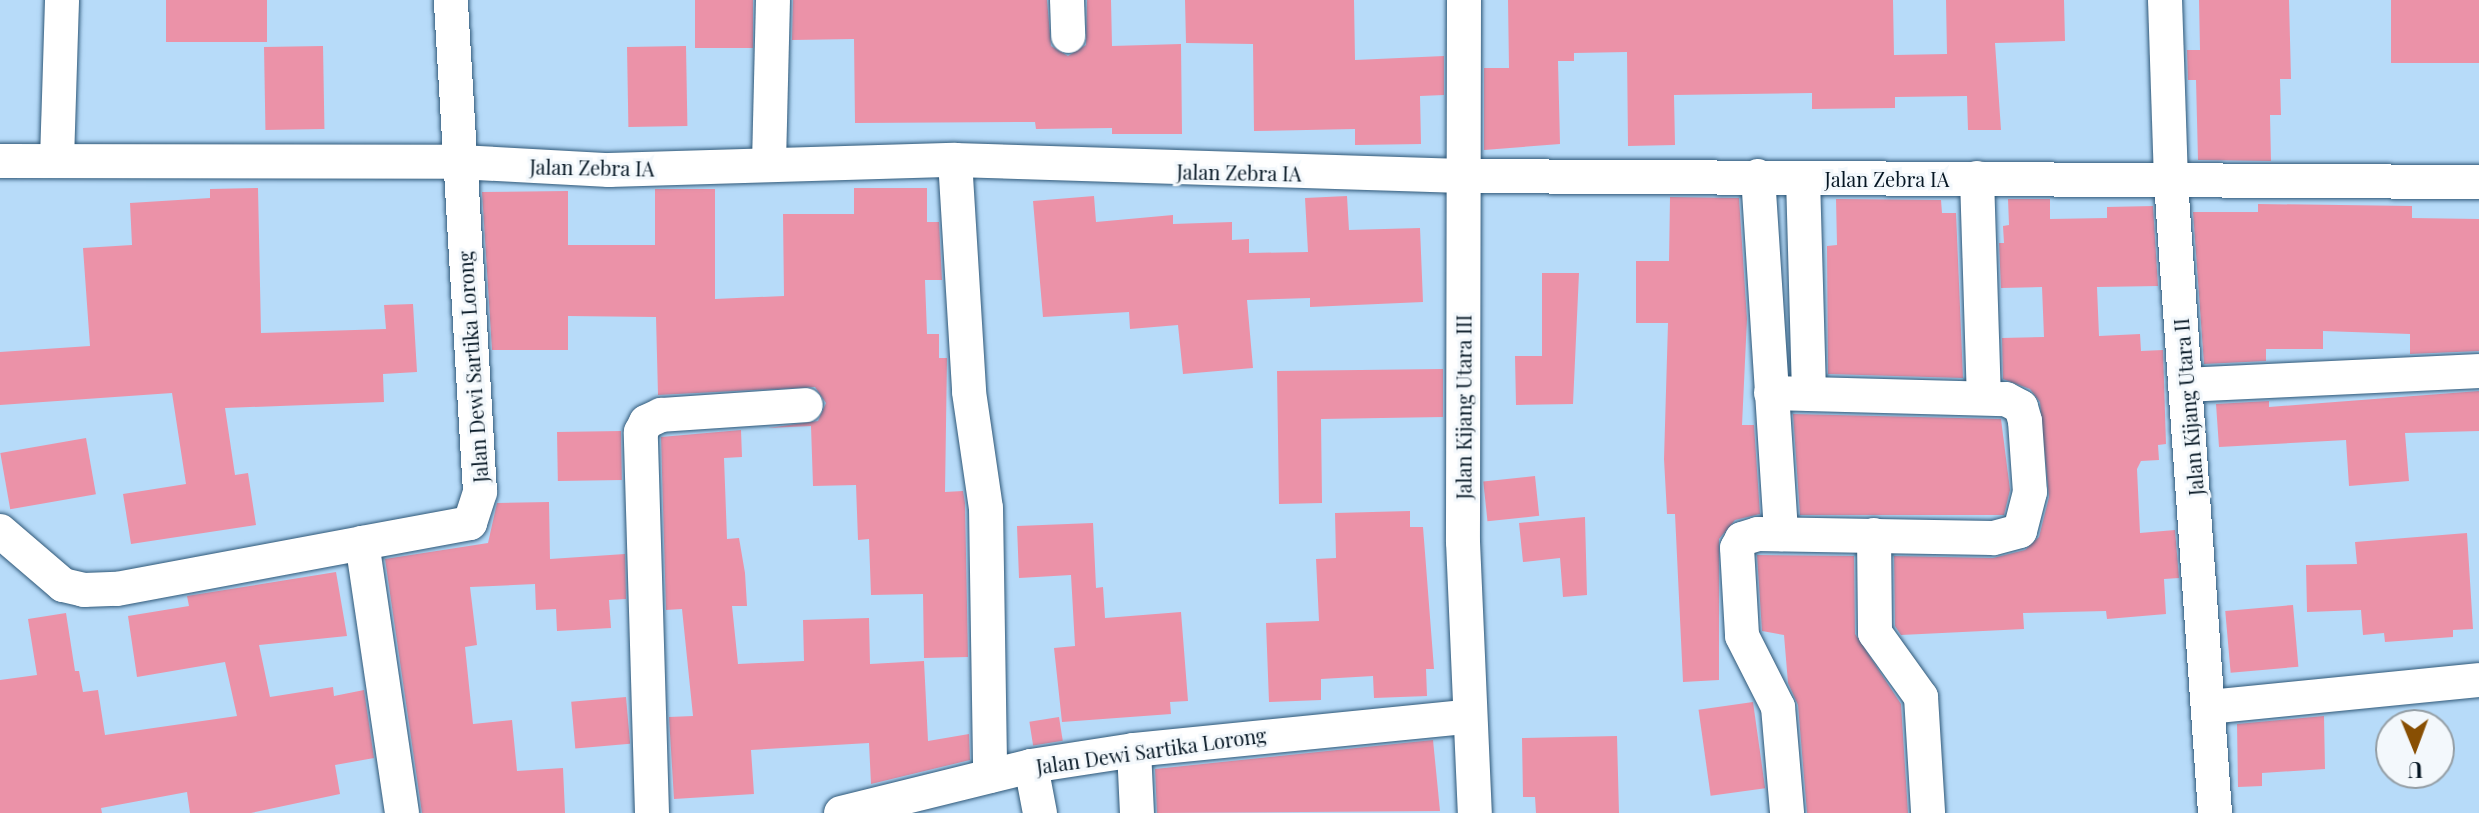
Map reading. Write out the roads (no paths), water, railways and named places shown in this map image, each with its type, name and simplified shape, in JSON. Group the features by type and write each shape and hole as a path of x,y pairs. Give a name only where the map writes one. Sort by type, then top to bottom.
{"street":[{"path":"57,160 62,0"},
{"path":"451,0 459,162"},
{"path":"769,163 773,0"},
{"path":"1067,0 1068,36"},
{"name":"Jalan Kijang Utara III","path":"1464,0 1467,717 1475,813"},
{"name":"Jalan Kijang Utara II","path":"2165,0 2171,182 2215,813"},
{"path":"955,160 969,392 986,508 990,776"},
{"name":"Jalan Zebra IA","path":"0,161 459,162 609,170 955,160 1463,176 2479,182"},
{"name":"Jalan Dewi Sartika Lorong","path":"362,543 470,523 480,492 459,162"},
{"path":"1758,176 1781,534"},
{"path":"1803,178 1809,394"},
{"path":"1977,178 1984,398"},
{"path":"2185,385 2479,371"},
{"path":"1771,393 1984,398 2021,407 2025,421 2030,492 2027,521 2020,531 1993,538 1781,534 1749,537 1737,548 1742,636 1778,707 1787,813"},
{"path":"652,813 641,432 646,422 661,415 806,405"},
{"path":"0,531 63,585 84,590 117,589 362,543 402,813"},
{"path":"1874,535 1875,633 1921,697 1928,813"},
{"path":"2209,707 2479,680"},
{"name":"Jalan Dewi Sartika Lorong","path":"860,811 1031,766 1134,750 1467,717"},
{"path":"1134,750 1137,813"},
{"path":"1031,766 1040,813"}]}
